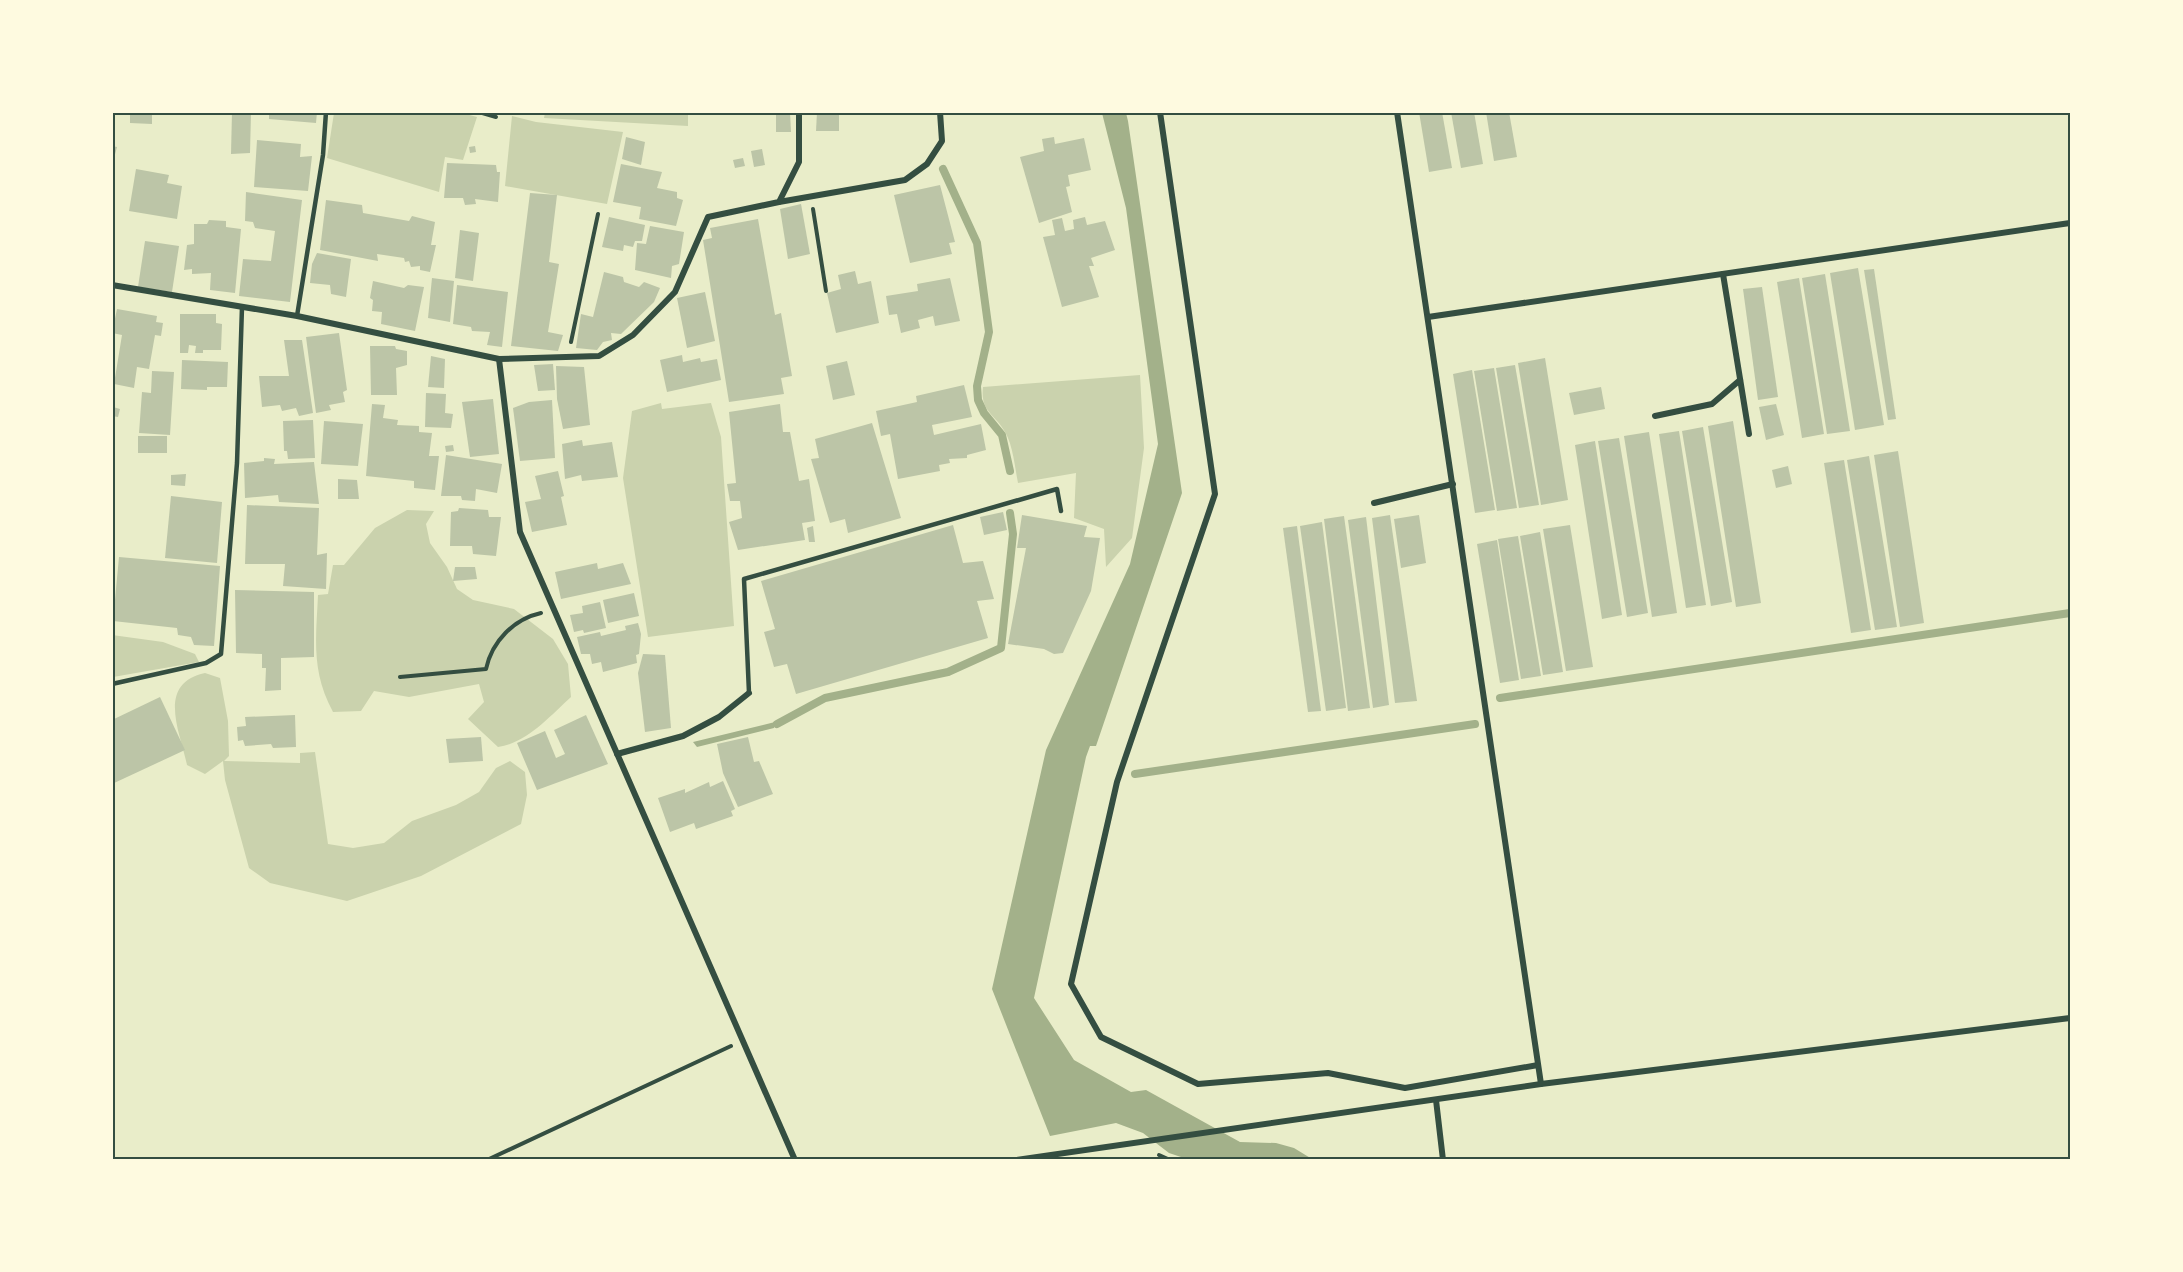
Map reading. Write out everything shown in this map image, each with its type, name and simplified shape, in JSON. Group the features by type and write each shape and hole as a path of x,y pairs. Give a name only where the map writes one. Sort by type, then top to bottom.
{"street":[{"path":"779,202 799,162 799,112"},
{"path":"112,285 297,316 499,359 568,359 599,356 633,335 675,292 708,218 779,202 905,180 927,164 942,141 940,112"},
{"path":"1160,112 1215,494 1118,782 1071,984 1101,1037 1198,1084 1328,1073 1405,1088 1538,1065"},
{"path":"1397,112 1541,1084"},
{"path":"1428,317 2070,223"},
{"path":"1723,274 1749,434"},
{"path":"499,359 520,532 795,1160"},
{"path":"1655,416 1712,404 1740,380"},
{"path":"1374,503 1453,484"},
{"path":"617,754 683,736 719,717 749,693"},
{"path":"1016,1160 1541,1084 2070,1018"},
{"path":"1436,1100 1443,1160"}],"lane":[{"path":"297,316 323,156 326,112"},
{"path":"112,684 206,663 221,654 237,463 242,307"},
{"path":"749,693 744,579 1057,489 1061,511"}],"path":[{"path":"479,112 496,117"},
{"path":"812,197 826,291"},
{"path":"568,359 574,316 588,270 598,214"},
{"path":"400,677 486,669 488,659 508,629 523,617 554,610"},
{"path":"487,1160 742,1041"}],"shaded area":[{"path":"334,113 462,113 477,117 463,160 445,157 439,192 327,158"},
{"path":"545,113 688,113 688,126 544,118"},
{"path":"1102,113 1126,113 1128,121 1182,493 1096,746 1090,746 1086,757 1034,998 1074,1060 1131,1092 1146,1090 1240,1142 1276,1143 1294,1148 1312,1159 1187,1159 1169,1153 1143,1133 1116,1123 1050,1136 992,989 1046,750 1130,564 1158,444 1126,208"},
{"path":"512,116 536,122 623,132 607,204 505,186"},
{"path":"1140,375 1144,448 1132,538 1106,567 1104,529 1074,518 1076,473 1018,483 1008,437 986,407 983,387"},
{"path":"661,403 662,409 711,403 721,437 734,626 648,637 623,478 632,411"},
{"path":"407,510 434,511 426,524 430,543 447,567 457,589 473,600 514,609 553,639 568,664 571,697 538,728 519,740 498,747 468,719 484,702 479,684 409,697 374,691 361,711 333,712 321,683 316,655 318,595 328,594 333,565 344,565 375,528"},
{"path":"112,635 163,642 195,654 199,662 113,677"},
{"path":"205,673 220,678 228,721 229,756 224,761 300,763 300,753 315,752 328,844 353,848 384,843 412,821 456,805 479,792 496,768 510,761 525,772 527,795 521,824 421,876 347,901 270,883 249,868 225,780 223,761 205,774 187,765 177,724 176,698 181,687 190,679"},
{"path":"775,722 774,728 697,747 693,742"}],"building":[{"path":"130,112 152,112 152,124 130,123"},
{"path":"232,112 251,112 250,153 231,154"},
{"path":"269,112 317,112 316,123 269,119"},
{"path":"776,112 790,112 791,132 776,132"},
{"path":"817,112 839,112 839,131 816,131"},
{"path":"1419,112 1442,112 1452,168 1429,172"},
{"path":"1451,112 1474,112 1483,164 1461,168"},
{"path":"1486,112 1509,112 1517,157 1494,161"},
{"path":"626,137 645,142 641,165 622,159"},
{"path":"1054,137 1055,144 1084,138 1091,170 1068,175 1070,186 1066,187 1072,212 1039,223 1020,157 1044,151 1042,139"},
{"path":"257,140 301,144 300,157 312,156 308,191 254,187"},
{"path":"112,146 117,147 113,162 112,162"},
{"path":"475,146 476,152 470,153 469,147"},
{"path":"762,149 765,165 754,167 751,151"},
{"path":"743,158 745,166 735,168 733,160"},
{"path":"447,163 496,165 497,172 500,172 498,202 475,199 476,204 465,205 463,198 444,198"},
{"path":"621,164 662,172 657,188 677,192 677,198 683,200 676,226 639,219 641,207 613,202"},
{"path":"136,169 169,175 167,183 182,186 177,219 129,211"},
{"path":"940,185 955,242 949,243 952,254 910,263 894,195"},
{"path":"246,192 302,200 290,302 239,296 243,259 271,261 275,231 255,228 253,222 245,221"},
{"path":"530,193 557,195 549,262 559,264 548,332 563,335 558,351 511,346"},
{"path":"326,200 362,205 363,213 409,221 412,216 435,222 431,245 436,245 430,272 420,270 420,266 411,267 409,261 405,262 404,258 377,254 378,261 320,250"},
{"path":"801,204 810,254 788,259 780,209"},
{"path":"609,217 645,225 642,241 635,241 633,247 624,245 623,251 602,247"},
{"path":"1085,217 1087,225 1105,221 1115,250 1091,258 1094,266 1089,266 1099,297 1062,307 1043,237 1055,235 1052,220 1062,218 1065,231 1074,229 1073,220"},
{"path":"758,219 775,315 781,313 792,376 781,378 784,394 729,402 703,240 712,238 710,228"},
{"path":"209,220 226,221 226,227 241,229 235,293 210,290 211,273 192,274 192,269 184,270 187,245 194,244 194,224 207,224"},
{"path":"650,226 684,232 679,264 672,266 671,278 635,270 637,243 646,244"},
{"path":"460,230 479,233 473,281 455,278"},
{"path":"145,241 179,246 172,292 138,287"},
{"path":"317,253 351,259 346,297 331,294 330,285 310,283 312,264"},
{"path":"1858,268 1884,425 1855,430 1830,273"},
{"path":"1874,269 1896,419 1888,420 1864,270"},
{"path":"855,271 858,284 871,281 879,323 836,333 827,293 841,289 838,275"},
{"path":"604,272 623,277 624,282 639,287 644,282 660,288 654,302 621,334 611,333 612,340 603,342 597,350 576,348 581,314 593,317"},
{"path":"1825,274 1850,431 1827,434 1802,278"},
{"path":"432,278 454,281 450,322 428,318"},
{"path":"950,278 960,321 935,326 933,316 918,320 920,328 901,333 897,314 889,315 886,296 918,291 917,284"},
{"path":"1799,278 1824,434 1802,438 1777,282"},
{"path":"373,281 404,288 408,285 424,287 415,331 381,324 382,312 372,311 373,300 370,298"},
{"path":"457,285 508,292 502,347 487,345 490,332 472,331 471,327 453,324"},
{"path":"1762,287 1778,397 1758,400 1743,289"},
{"path":"705,292 715,341 687,348 677,298"},
{"path":"117,309 157,316 156,322 163,323 161,336 155,335 149,369 137,367 134,388 114,384 122,335 112,333"},
{"path":"180,314 216,314 216,323 222,324 221,350 203,350 203,353 195,353 196,346 189,345 188,353 180,353"},
{"path":"339,333 347,390 343,392 345,402 329,405 331,410 316,413 306,337"},
{"path":"284,340 302,340 313,413 299,416 296,408 282,411 280,405 262,407 259,376 289,376"},
{"path":"370,346 395,346 396,349 407,351 407,365 396,368 397,395 371,395"},
{"path":"682,355 683,362 700,358 701,362 717,359 721,380 667,392 660,360"},
{"path":"431,356 445,359 444,388 428,387"},
{"path":"1545,358 1568,500 1541,505 1518,363"},
{"path":"182,360 228,362 227,387 207,387 207,390 181,389"},
{"path":"847,361 855,395 833,400 826,366"},
{"path":"553,364 555,390 538,391 534,365"},
{"path":"1515,365 1539,505 1519,508 1496,368"},
{"path":"556,366 584,367 590,425 563,429 557,399"},
{"path":"1494,368 1517,508 1497,511 1474,371"},
{"path":"1472,370 1495,510 1475,513 1453,374"},
{"path":"152,371 174,372 170,435 139,433 142,392 151,393"},
{"path":"964,385 972,417 932,425 934,435 981,424 986,450 967,455 967,458 949,459 950,463 939,465 940,471 898,479 890,434 881,436 876,411 917,402 916,396"},
{"path":"1601,387 1605,409 1574,415 1569,393"},
{"path":"426,393 446,394 445,413 453,414 451,428 425,427"},
{"path":"493,399 499,454 470,457 462,402"},
{"path":"552,400 555,458 520,461 513,408 529,402"},
{"path":"372,404 385,405 383,418 398,420 397,425 419,426 419,432 432,433 429,456 439,456 435,490 414,488 414,481 366,476"},
{"path":"780,404 783,432 790,432 799,481 809,479 815,521 802,523 805,540 738,550 729,522 742,518 740,501 730,501 727,484 736,483 729,412"},
{"path":"1776,404 1784,435 1766,440 1759,407"},
{"path":"113,407 120,409 118,417 112,416"},
{"path":"313,420 315,458 288,459 287,451 284,451 283,421"},
{"path":"324,421 363,424 358,466 321,464"},
{"path":"1733,421 1761,603 1736,607 1708,426"},
{"path":"872,423 901,518 848,533 845,519 830,523 811,459 819,458 815,439"},
{"path":"1703,427 1732,602 1711,606 1682,431"},
{"path":"1679,431 1706,605 1686,608 1659,434"},
{"path":"1649,432 1677,613 1652,617 1624,436"},
{"path":"138,436 167,436 167,453 138,453"},
{"path":"1619,438 1648,613 1627,617 1598,441"},
{"path":"582,440 583,446 612,442 618,477 582,481 581,475 565,479 562,444"},
{"path":"1595,441 1622,615 1602,619 1575,445"},
{"path":"453,445 454,451 446,452 445,446"},
{"path":"1898,451 1924,623 1900,627 1874,455"},
{"path":"446,455 502,464 497,493 476,489 475,501 462,500 461,496 441,496"},
{"path":"1869,456 1897,627 1875,630 1847,460"},
{"path":"264,458 275,459 274,464 314,462 319,504 279,502 278,495 245,498 244,463 264,461"},
{"path":"1844,460 1871,630 1851,633 1824,463"},
{"path":"1788,466 1792,484 1776,488 1772,470"},
{"path":"558,471 564,496 561,497 567,525 532,532 525,502 541,499 535,476"},
{"path":"186,474 185,486 171,485 171,475"},
{"path":"338,479 357,480 359,499 338,499"},
{"path":"171,496 222,502 217,563 165,558"},
{"path":"247,505 319,508 317,555 327,553 326,589 283,586 285,564 245,564"},
{"path":"459,508 488,510 489,517 501,517 496,556 473,554 472,546 450,546 451,512 458,511"},
{"path":"1003,512 1007,530 984,535 980,517"},
{"path":"1022,515 1087,526 1084,537 1100,538 1091,591 1063,653 1054,654 1044,649 1008,644 1026,548 1017,548"},
{"path":"1390,515 1417,701 1395,703 1372,518"},
{"path":"1419,515 1426,563 1401,568 1394,519"},
{"path":"1344,516 1370,708 1348,711 1324,519"},
{"path":"1366,517 1389,705 1373,708 1348,520"},
{"path":"1322,522 1346,708 1326,711 1300,526"},
{"path":"953,525 963,563 983,561 994,599 977,601 988,638 796,694 787,664 774,667 764,632 775,629 761,581"},
{"path":"1570,525 1593,667 1566,671 1543,529"},
{"path":"813,526 815,542 809,542 807,528"},
{"path":"1297,526 1321,711 1308,712 1283,528"},
{"path":"1540,532 1563,672 1543,675 1520,536"},
{"path":"1518,536 1541,676 1521,679 1498,539"},
{"path":"1497,540 1519,680 1500,683 1477,544"},
{"path":"119,557 220,566 214,646 194,645 191,637 178,635 177,628 113,621"},
{"path":"597,563 598,569 623,563 631,584 561,599 555,572"},
{"path":"455,567 475,567 477,579 453,581"},
{"path":"235,590 314,592 314,657 281,658 281,690 265,691 266,668 262,668 262,654 236,653"},
{"path":"634,593 639,616 608,623 603,600"},
{"path":"600,602 606,628 584,633 583,630 574,632 570,615 583,613 582,606"},
{"path":"638,623 641,634 639,654 636,655 637,663 603,672 601,662 592,664 590,654 581,654 577,637 600,632 601,636 626,630 625,626"},
{"path":"643,654 665,655 671,728 645,732 638,673"},
{"path":"160,697 185,750 112,784 112,720"},
{"path":"295,715 296,747 273,748 271,744 245,746 243,740 238,741 237,727 246,726 245,717"},
{"path":"586,715 608,764 537,790 517,743 545,731 556,758 565,754 554,730"},
{"path":"481,737 483,761 449,763 446,739"},
{"path":"748,737 754,762 759,761 773,794 738,807 723,773 717,744"},
{"path":"723,781 735,809 731,811 733,816 696,829 694,823 670,832 658,798 685,789 685,793 709,782 710,787"}],"waterway":[{"path":"943,169 977,243 989,332 977,386 978,400 984,413 1002,435 1010,471"},
{"path":"777,724 825,698 948,672 1001,648 1013,534 1010,513"},
{"path":"1500,698 2070,613"},
{"path":"1135,774 1475,724"}]}
